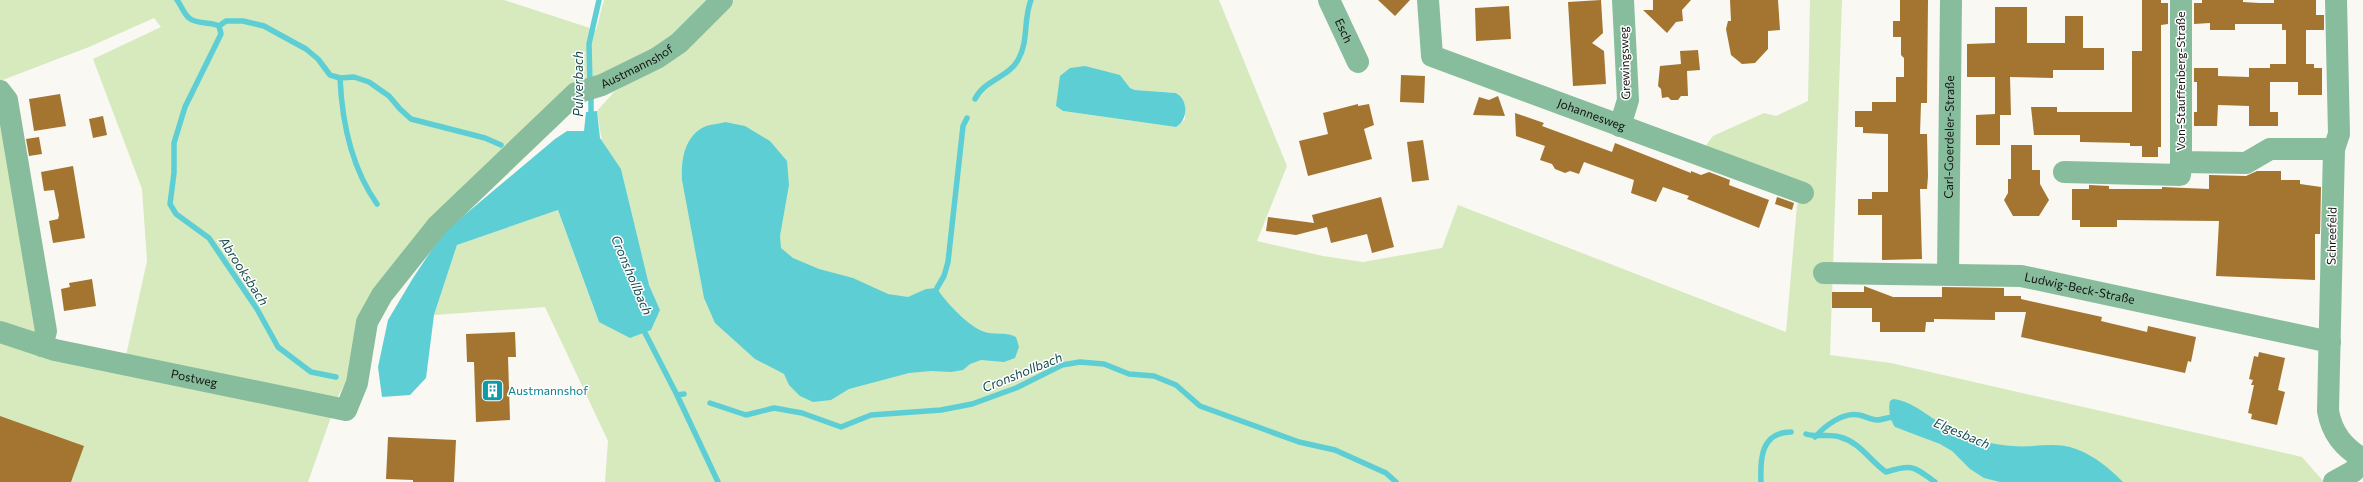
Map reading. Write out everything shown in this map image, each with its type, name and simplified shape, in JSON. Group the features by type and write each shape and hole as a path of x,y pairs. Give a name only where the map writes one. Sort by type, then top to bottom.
{"street":[{"name":"Austmannshof","path":"346,410 359,373 367,322 382,295 437,226 576,93 590,89 657,58 674,46 722,0"},
{"name":"Esch","path":"1329,0 1358,62"},
{"name":"Johannesweg","path":"1428,0 1432,56 1803,193"},
{"name":"Grewingsweg","path":"1620,126 1628,100 1623,0"},
{"name":"Carl-Goerdeler-Straße","path":"1948,274 1952,0"},
{"name":"Von-Stauffenberg-Straße","path":"2064,172 2180,175 2181,0"},
{"name":"Schreefeld","path":"2336,0 2339,134 2334,149 2328,411 2331,426 2337,437 2362,459"},
{"path":"0,91 7,100 46,331 42,346"},
{"name":"Von-Stauffenberg-Straße","path":"2181,162 2246,163 2270,149 2334,149"},
{"name":"Ludwig-Beck-Straße","path":"1824,273 2021,276 2330,342"},
{"name":"Postweg","path":"0,332 42,346 346,410"},
{"path":"2334,482 2354,471 2362,459"}],"green space":[{"path":"0,0 504,0 596,30 604,0 708,0 673,36 651,51 599,75 432,222 335,402 125,360 147,261 142,189 93,59 161,27 154,18 89,47 0,81"},
{"path":"734,0 1219,0 1287,166 1257,241 1323,256 1363,262 1442,248 1458,205 1786,332 1797,205 1807,186 1704,148 1713,136 1764,113 1776,116 1808,101 1810,0 1842,0 1830,355 1891,363 2302,457 2324,482 605,482 608,441 545,307 434,315 457,245 558,210 599,322 660,310 648,283 621,169 602,142 597,111 614,92 658,67 695,38","holes":["1120,75 1130,88 1135,90 1176,93 1180,95 1184,101 1185,119 1176,127 1063,111 1056,106"]},
{"path":"0,105 37,330 32,335 0,325"},
{"path":"0,339 331,417 308,482 0,482"}],"water":[{"path":"1085,66 1120,75 1130,88 1135,90 1176,93 1183,100 1185,105 1185,115 1183,120 1176,127 1063,111 1056,106 1060,76 1070,68"},
{"path":"597,111 600,138 621,169 649,285 660,310 651,330 630,338 599,322 558,210 457,245 434,315 426,378 410,395 382,397 378,367 388,320 413,278 443,233 555,139 567,131 584,131 586,112"},
{"path":"725,122 745,126 770,141 787,161 789,185 780,236 781,248 793,258 819,269 853,278 888,294 908,297 926,289 937,288 945,300 970,324 982,331 1008,334 1016,337 1019,347 1015,358 1004,362 981,360 970,364 963,370 951,372 931,371 909,373 849,389 831,400 813,402 800,396 789,385 784,374 755,359 715,323 704,298 682,180 682,165 688,143 697,131 706,126"},
{"path":"1893,399 1909,403 1949,429 1977,440 2021,446 2060,445 2076,449 2101,463 2123,482 2000,482 1984,478 1970,469 1952,451 1940,444 1895,427 1889,411 1890,401"}],"building":[{"path":"1378,0 1410,0 1395,16"},
{"path":"1601,0 1603,33 1592,43 1604,51 1606,84 1573,86 1568,2"},
{"path":"1653,0 1691,0 1682,10 1683,21 1676,22 1667,33 1643,10 1653,10"},
{"path":"1730,0 1778,0 1780,30 1768,31 1768,49 1755,63 1742,64 1731,55 1726,29 1728,21 1731,21"},
{"path":"1900,0 1928,0 1927,103 1921,103 1920,134 1927,134 1928,176 1927,189 1920,189 1922,259 1882,260 1882,215 1858,215 1858,199 1872,199 1872,192 1888,192 1888,134 1863,133 1863,127 1855,127 1855,111 1872,111 1872,102 1896,102 1896,77 1904,77 1904,58 1901,55 1901,37 1893,37 1893,21 1900,21"},
{"path":"2142,0 2161,0 2161,3 2168,3 2168,24 2161,25 2161,147 2158,147 2158,157 2142,157 2142,146 2130,146 2130,143 2080,142 2080,135 2034,135 2031,107 2057,107 2057,112 2132,112 2132,51 2142,51"},
{"path":"2202,0 2243,0 2243,2 2274,3 2274,0 2316,0 2316,15 2324,15 2324,30 2306,30 2306,64 2314,64 2314,68 2322,68 2322,95 2298,95 2298,82 2270,82 2270,112 2278,112 2278,126 2249,126 2249,106 2218,105 2217,126 2194,126 2194,112 2197,112 2197,82 2194,82 2194,68 2218,68 2218,76 2249,77 2249,68 2270,68 2270,64 2286,64 2286,30 2282,30 2282,24 2235,24 2235,30 2210,30 2210,23 2194,24 2194,3 2202,3"},
{"path":"1509,6 1511,39 1476,41 1475,8"},
{"path":"1995,7 2027,7 2027,43 2065,43 2065,16 2083,16 2083,48 2104,48 2104,70 2053,70 2053,78 2010,77 2011,115 2000,115 2000,145 1976,145 1976,115 1995,114 1995,77 1967,77 1967,44 1995,43"},
{"path":"1698,50 1700,70 1687,71 1688,96 1681,96 1678,100 1671,100 1668,97 1662,98 1661,89 1658,86 1660,66 1681,64 1680,51"},
{"path":"1401,75 1425,76 1424,103 1400,102"},
{"path":"60,94 66,126 34,131 29,99"},
{"path":"1498,96 1505,116 1473,115 1479,97 1489,100"},
{"path":"1358,104 1358,106 1369,104 1374,125 1364,129 1372,159 1308,176 1299,141 1328,134 1323,113"},
{"path":"1515,113 1544,123 1542,126 1612,152 1615,143 1691,173 1691,171 1701,175 1709,172 1730,180 1729,185 1769,200 1759,228 1687,199 1689,196 1663,187 1656,202 1631,193 1634,180 1584,162 1579,174 1570,171 1565,173 1555,169 1552,164 1540,160 1545,146 1516,136"},
{"path":"103,116 107,135 93,138 89,119"},
{"path":"39,137 42,154 29,156 26,139"},
{"path":"1423,140 1429,180 1412,182 1407,142"},
{"path":"2011,145 2032,145 2032,170 2040,170 2040,184 2049,200 2039,216 2013,216 2004,200 2008,193 2008,179 2011,179"},
{"path":"73,166 85,238 53,243 49,221 58,219 59,215 54,190 44,191 41,172"},
{"path":"2257,171 2281,171 2281,180 2300,180 2300,184 2321,187 2320,234 2315,234 2315,280 2216,276 2219,221 2117,220 2117,227 2080,227 2080,220 2072,220 2072,189 2089,189 2089,185 2109,186 2109,189 2162,189 2162,187 2209,189 2209,175 2246,176"},
{"path":"1381,197 1394,247 1372,253 1367,234 1331,243 1327,227 1296,235 1266,231 1268,217 1314,223 1312,215"},
{"path":"1777,197 1794,203 1792,210 1775,204"},
{"path":"92,279 96,306 64,311 61,289 70,287 69,283"},
{"path":"1864,286 1893,297 1942,297 1942,287 2004,288 2004,296 2021,296 2021,299 2102,317 2101,321 2147,332 2148,326 2196,337 2191,362 2188,361 2185,373 2021,337 2026,312 1995,312 1995,320 1934,319 1934,322 1926,322 1925,332 1880,332 1880,322 1872,322 1872,308 1832,308 1832,292 1864,292"},
{"name":"Austmannshof","path":"515,332 516,357 508,357 510,420 476,422 474,362 467,362 466,334"},
{"path":"2259,352 2285,358 2278,390 2285,392 2277,425 2251,419 2252,414 2248,413 2254,385 2251,385 2253,380 2249,379 2254,356 2258,357"},
{"path":"0,416 84,446 71,482 0,482"},
{"path":"388,437 456,440 454,482 413,482 413,480 386,479"}],"waterway":[{"name":"Abrooksbach","path":"177,0 189,18 196,22 219,26 221,34 185,107 174,143 174,173 170,204 176,214 209,238 257,309 278,347 311,372 336,377"},
{"name":"Pulverbach","path":"590,85 589,44 599,0"},
{"path":"975,99 984,87 1008,71 1018,60 1024,45 1027,15 1031,0"},
{"path":"219,26 226,21 243,21 264,26 306,49 318,59 330,75 340,78 354,77 369,82 389,96 411,119 485,138 501,145"},
{"path":"340,78 343,111 354,160 368,190 377,204"},
{"name":"Pulverbach","path":"591,93 591,118"},
{"path":"937,288 944,276 948,262 963,126 967,118"},
{"name":"Cronshollbach","path":"642,327 677,395 684,394"},
{"name":"Cronshollbach","path":"710,403 746,415 774,408 802,413 841,427 871,415 941,410 972,404 1016,388 1062,365 1080,362 1104,364 1129,374 1154,376 1176,385 1200,406 1299,442 1335,450 1386,473 1396,482"},
{"path":"677,395 718,482"},
{"name":"Elgesbach","path":"1815,437 1829,424 1846,416 1859,415 1877,420 1893,417 1898,418"},
{"name":"Cronshollbach","path":"1761,482 1761,464 1764,448 1774,437 1781,433 1791,432"},
{"name":"Cronshollbach","path":"1806,434 1814,436 1831,435 1840,437 1854,443 1886,472 1907,467 1912,468 1935,482"}],"place":[{"name":"Austmannshof","path":"492,391"}]}
